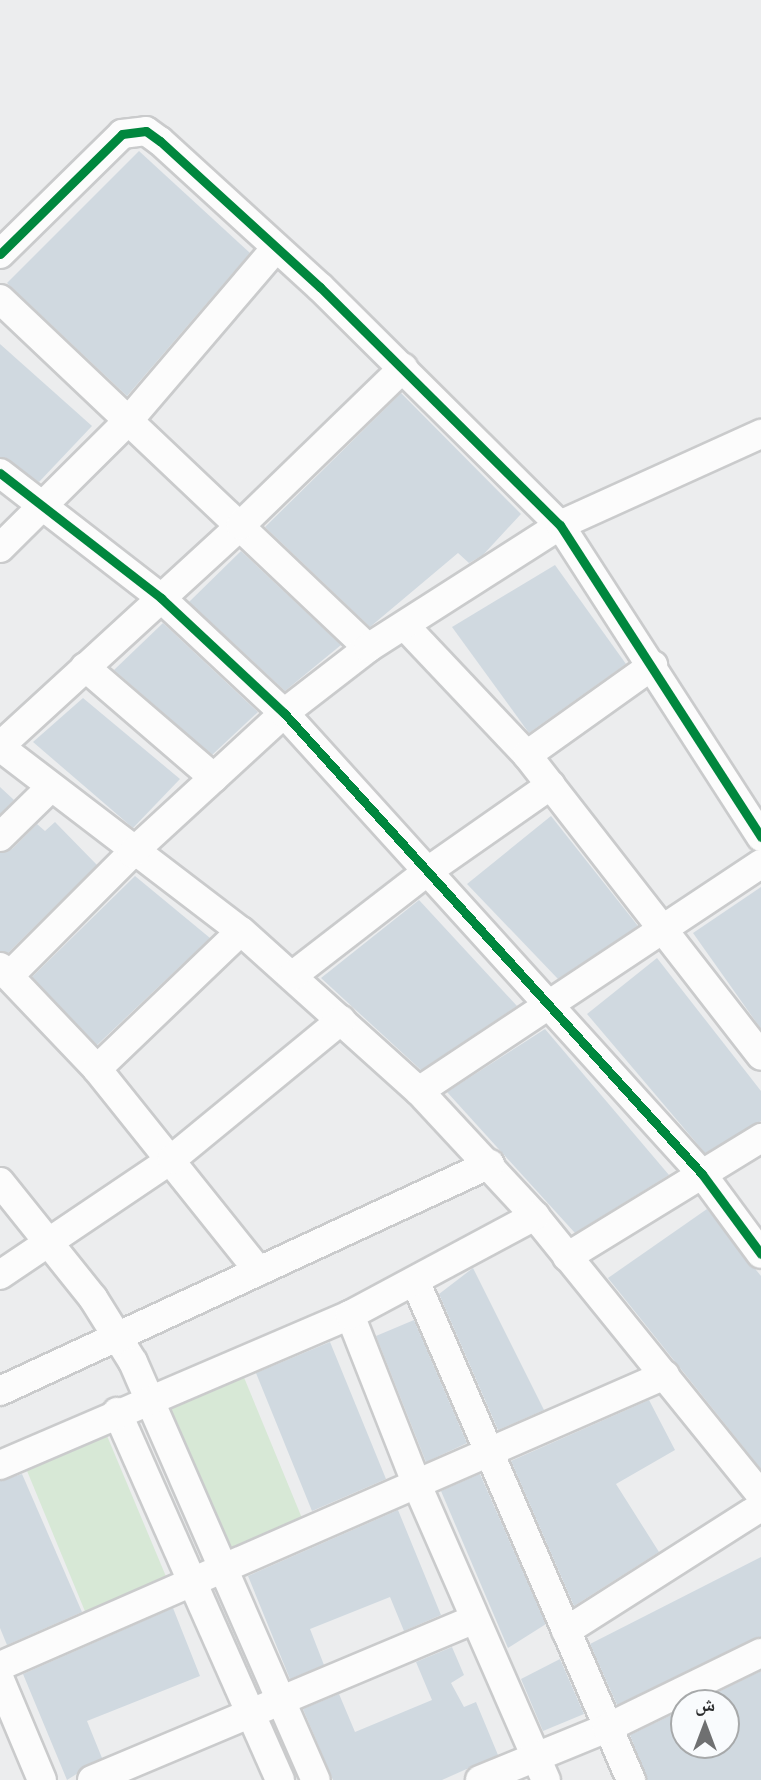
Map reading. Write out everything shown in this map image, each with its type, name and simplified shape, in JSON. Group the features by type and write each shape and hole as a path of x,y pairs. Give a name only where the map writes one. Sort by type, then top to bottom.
{"street":[{"path":"0,254 122,134 132,130 146,131 160,141 403,368 560,525 653,665 761,837"},
{"path":"0,548 130,420 276,248"},
{"path":"0,299 242,525 368,648"},
{"path":"403,368 242,525 0,747 132,853 241,932 419,1091 490,1164 665,1376 756,1478"},
{"path":"259,1271 172,1159 97,1069 5,972 284,713 368,648 560,525 761,434"},
{"path":"0,472 161,598 284,713 550,1003 702,1174 761,1254"},
{"path":"405,626 527,755 761,1056"},
{"path":"527,755 653,665"},
{"path":"85,667 214,778"},
{"path":"292,976 428,871 551,785"},
{"path":"0,837 50,788"},
{"path":"419,1091 761,864"},
{"path":"97,1069 241,932"},
{"path":"0,1275 51,1244 172,1159 341,1020"},
{"path":"567,1257 761,1138"},
{"path":"0,1391 490,1164"},
{"path":"0,1182 51,1244 118,1336 150,1400 316,1780"},
{"path":"0,1465 117,1412 350,1315 416,1283 535,1216"},
{"path":"416,1283 631,1780"},
{"path":"350,1315 417,1485 541,1768"},
{"path":"0,1666 191,1585 665,1376"},
{"path":"117,1412 279,1780"},
{"path":"566,1631 761,1507"},
{"path":"92,1780 475,1619"},
{"path":"480,1780 541,1768 607,1728 761,1653"},
{"path":"0,1680 42,1780"}],"green space":[{"path":"243,1375 304,1523 223,1557 159,1412"},
{"path":"105,1431 170,1586 89,1621 25,1466"}],"building":[{"path":"139,151 250,253 127,396 7,283"},
{"path":"0,344 92,426 39,482 0,457"},
{"path":"401,393 521,514 483,555 469,563 458,553 370,627 265,527"},
{"path":"241,551 341,645 285,691 189,602"},
{"path":"555,565 626,664 529,733 452,627"},
{"path":"163,623 258,712 212,755 114,670"},
{"path":"83,698 180,779 133,828 33,742"},
{"path":"0,787 14,800 0,814"},
{"path":"551,816 638,926 558,979 467,884"},
{"path":"55,822 97,865 8,953 0,951 0,853 12,849 37,824 45,831"},
{"path":"135,876 210,938 97,1045 32,977"},
{"path":"761,887 761,1029 693,933"},
{"path":"419,900 517,1006 421,1070 321,978"},
{"path":"657,958 761,1091 761,1121 705,1153 587,1014"},
{"path":"545,1029 669,1175 575,1233 447,1092"},
{"path":"707,1209 761,1276 761,1469 608,1278"},
{"path":"473,1268 544,1410 498,1430 439,1294"},
{"path":"414,1320 467,1443 426,1462 376,1336"},
{"path":"330,1342 386,1479 312,1511 256,1373"},
{"path":"649,1400 675,1450 616,1484 659,1552 574,1606 511,1461"},
{"path":"22,1474 82,1612 7,1645 0,1628 0,1481"},
{"path":"480,1474 546,1624 508,1648 441,1491"},
{"path":"398,1510 441,1615 404,1631 390,1597 310,1629 324,1665 290,1679 248,1576"},
{"path":"761,1557 761,1637 617,1705 590,1644"},
{"path":"173,1608 200,1676 87,1721 102,1758 67,1780 23,1674"},
{"path":"452,1647 464,1675 451,1683 464,1707 476,1702 498,1755 442,1780 333,1780 303,1709 339,1694 355,1732 432,1700 416,1662"},
{"path":"560,1659 584,1714 543,1731 521,1679"},
{"path":"761,1671 761,1780 647,1780 630,1735 670,1716 670,1759 740,1759 740,1689 724,1689"}],"cycle path":[{"path":"0,254 122,134 146,131 160,141 320,287 560,525 761,837"},
{"path":"0,473 161,598 284,713 702,1174 761,1254"}]}
